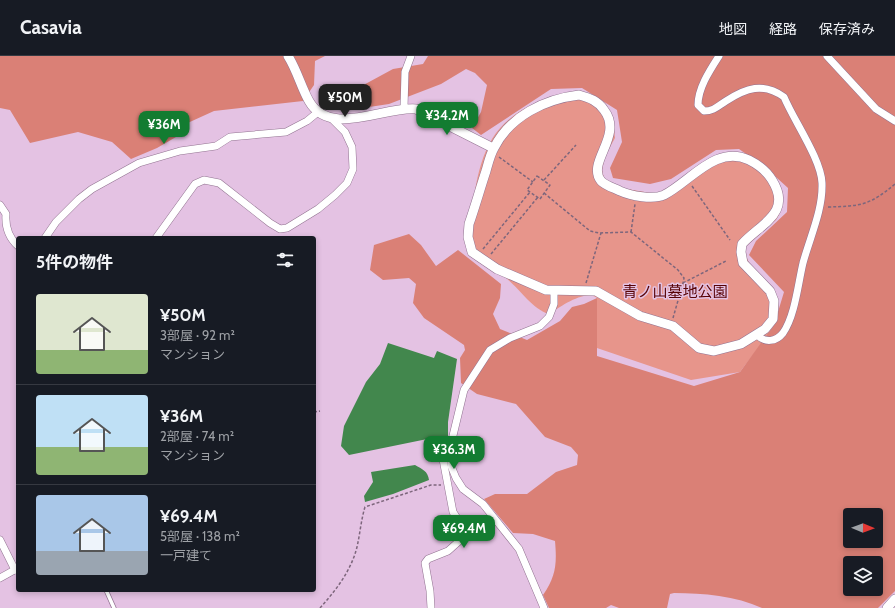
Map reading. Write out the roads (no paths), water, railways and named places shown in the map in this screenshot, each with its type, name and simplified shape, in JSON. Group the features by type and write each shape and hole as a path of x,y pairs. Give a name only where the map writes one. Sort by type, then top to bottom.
{"street":[{"path":"288,56 309,101 318,112 331,118 355,118 404,108 416,109 493,150"},
{"path":"404,108 405,72 411,56"},
{"path":"719,56 701,90 698,105 704,111 711,111 743,91 760,87 776,92 784,97 818,165 822,181 820,207 803,261 789,322 782,334 774,340 766,341 757,335"},
{"path":"827,56 876,109 895,121"},
{"path":"579,95 592,98 607,114 610,122 610,138 599,162 600,180 606,185 623,192 653,198 664,195 708,163 721,158 733,156 744,158 762,168 774,183 778,193 778,210 766,224 742,244 740,252 743,263 770,290 774,301 773,319 765,329 741,344 714,351 699,348 671,325 640,316 596,291 546,290 519,279 481,259 472,252 468,237 469,224 493,150 506,130 515,121 534,108 560,98 579,95"},
{"path":"46,236 56,222 80,199 139,163 180,151 216,146 230,137 286,132 307,121 318,112"},
{"path":"157,236 178,205 195,184 204,180 218,183 280,229 287,228 318,209 347,184 353,169 352,147 344,132 331,118"},
{"path":"0,205 6,214 5,223 8,232 16,243"},
{"path":"544,608 519,549 483,504 463,489 459,484 452,466 450,448 464,390 490,350 510,338 540,326 549,317 554,304 554,291"},
{"path":"431,608 430,591 424,568 425,563 428,559 448,551 468,534 453,512 447,485 442,454 445,450 450,448"},
{"path":"1,545 16,568"},
{"path":"0,578 16,570"},
{"path":"887,608 895,599"}],"lane":[{"path":"107,592 114,608"}],"park label":[{"name":"青ノ山墓地公園","path":"675,292"}]}
